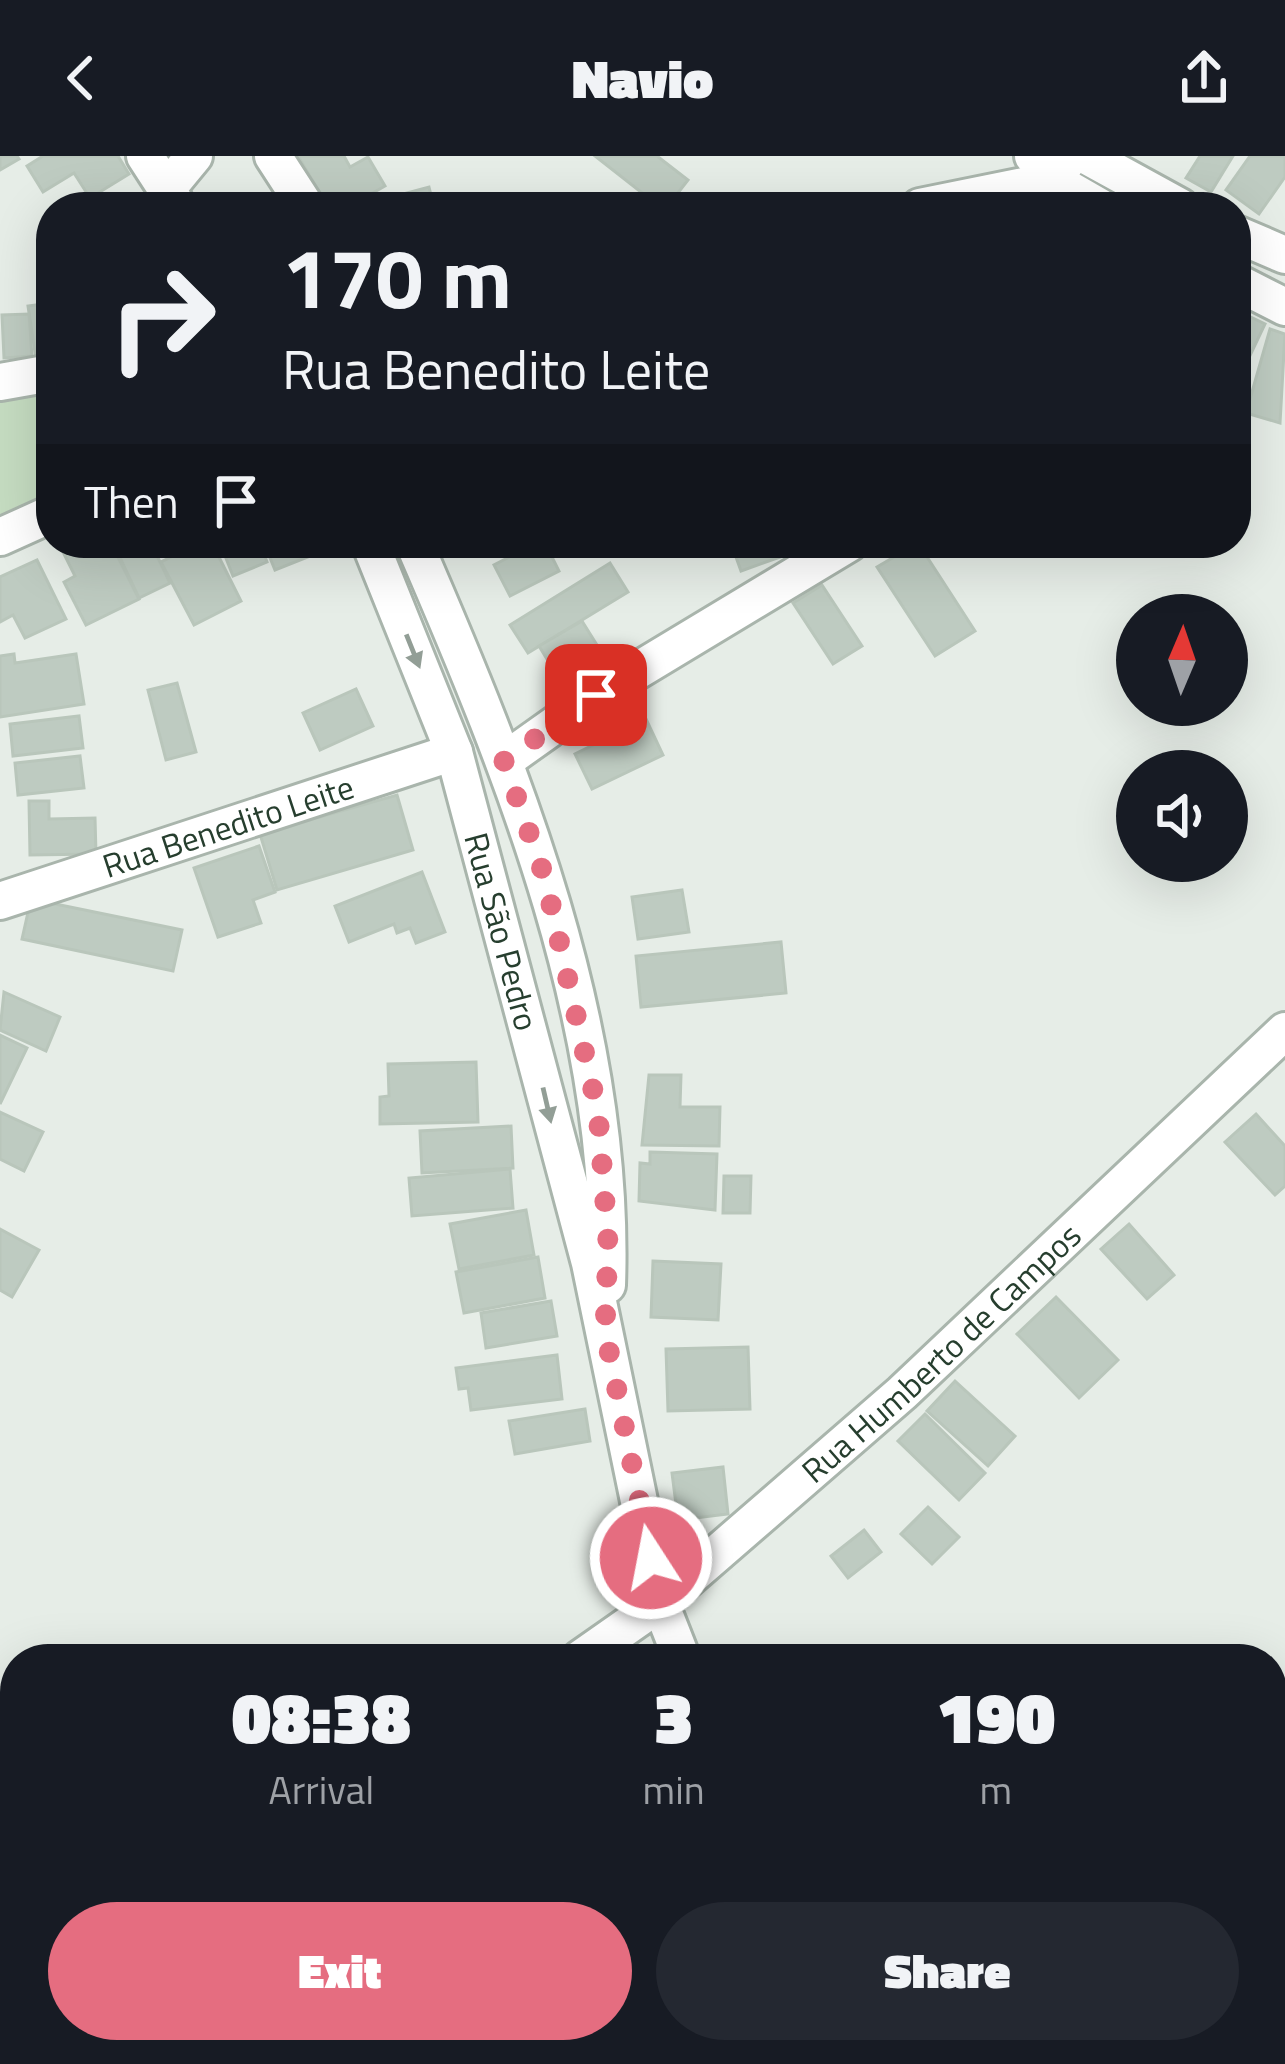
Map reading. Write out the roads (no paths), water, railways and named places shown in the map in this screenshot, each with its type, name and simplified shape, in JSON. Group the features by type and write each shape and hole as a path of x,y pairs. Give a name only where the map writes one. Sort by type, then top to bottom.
{"street":[{"path":"146,156 168,192"},
{"path":"175,192 194,156"},
{"path":"273,156 296,192"},
{"path":"1087,156 1153,192"},
{"path":"966,192 1052,164 1083,192"},
{"path":"1251,240 1285,255"},
{"path":"1251,290 1285,307"},
{"path":"0,382 36,376"},
{"path":"0,537 36,521"},
{"name":"Rua São Pedro","path":"376,558 454,752 605,1331 660,1604 676,1644"},
{"name":"Rua São Pedro","path":"420,558 504,761 545,878 604,1145 605,1331"},
{"path":"504,761 596,695 824,558"},
{"name":"Rua Benedito Leite","path":"0,902 454,752"},
{"name":"Rua Humberto de Campos","path":"602,1644 660,1604 902,1393 1285,1031"}]}
